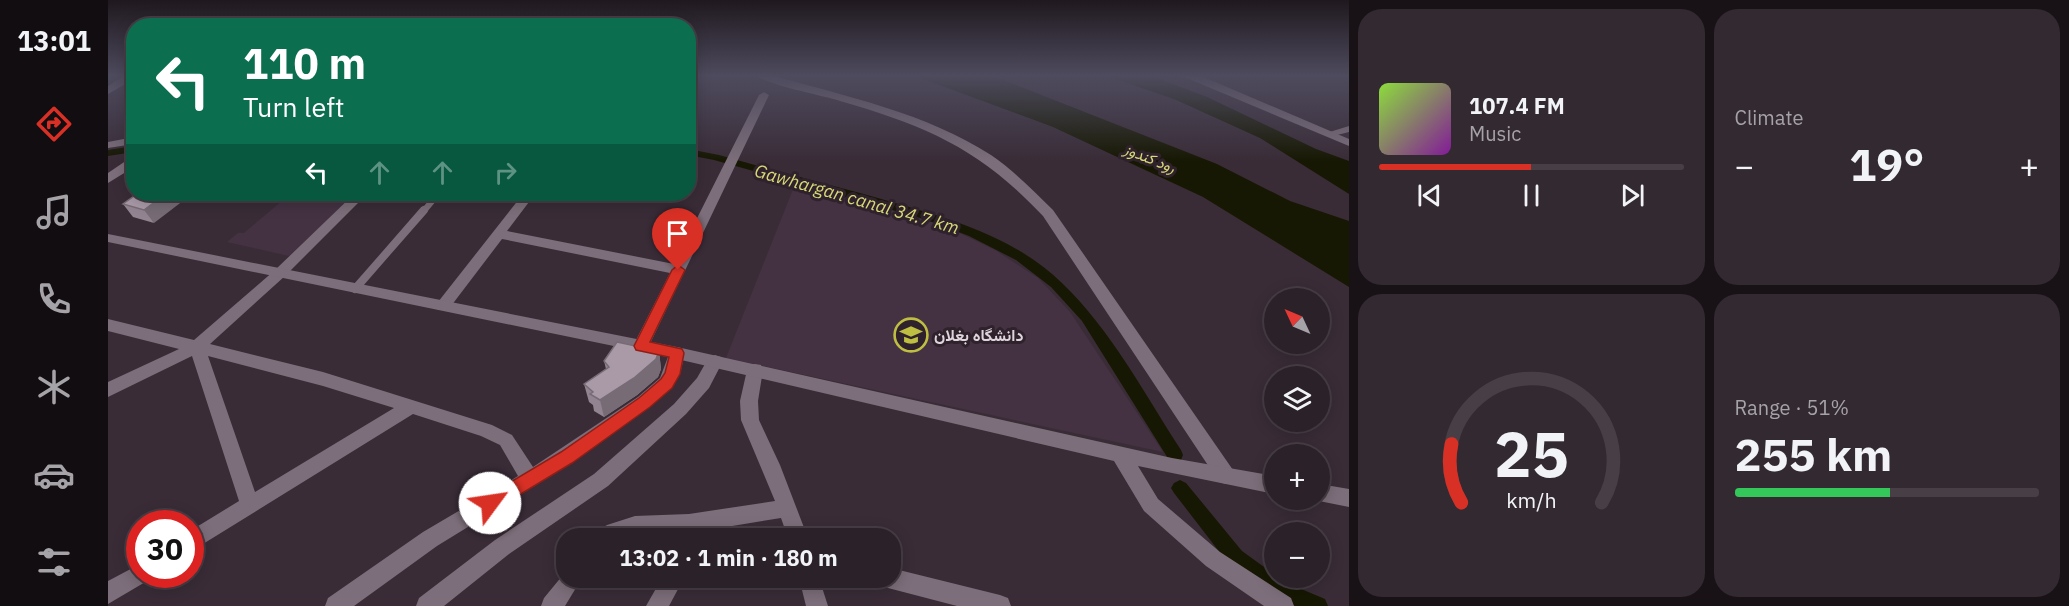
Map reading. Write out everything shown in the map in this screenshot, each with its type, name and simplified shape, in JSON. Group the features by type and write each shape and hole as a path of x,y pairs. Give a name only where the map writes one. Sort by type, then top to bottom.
{"street":[{"path":"641,346 759,104"},
{"path":"858,104 925,124 969,145 1014,176 1048,213 1226,476"},
{"path":"1259,104 1349,143"},
{"path":"1329,134 1349,129"},
{"path":"108,145 126,142"},
{"path":"108,178 126,166"},
{"path":"108,390 197,347 280,273 354,201"},
{"path":"443,306 524,201"},
{"path":"498,234 678,270"},
{"path":"108,238 677,353 1120,454 1264,483"},
{"path":"108,325 323,380 497,435 513,448 530,479"},
{"path":"197,347 250,506"},
{"path":"336,606 430,539 566,457 644,402 666,384 672,374 677,353"},
{"path":"427,606 502,547 601,480 680,409 703,383 715,362"},
{"path":"755,370 749,401 750,420 794,528"},
{"path":"204,534 410,407"},
{"path":"1120,454 1151,505 1213,559 1283,606"},
{"path":"1330,495 1349,498"},
{"path":"623,528 636,524 686,524 787,508"},
{"path":"703,528 708,520"},
{"path":"109,589 126,581"},
{"path":"901,581 1000,606"},
{"path":"552,606 565,588"},
{"path":"657,606 668,588"},
{"path":"812,588 817,606"}],"lane":[{"path":"354,289 432,201"}],"shaded area":[{"name":"دانشگاه بغلان","path":"794,187 875,205 945,226 995,250 1038,278 1070,312 1163,452 726,358"},
{"path":"282,201 348,201 289,256 227,242 238,233 244,233"}],"water":[{"name":"رود کندوز","path":"992,104 1065,104 1217,164 1290,201 1349,221 1349,287 1203,197 1053,127"},
{"path":"1186,104 1222,104 1316,149 1349,161 1349,194 1260,138"}],"building":[{"path":"127,201 156,201 144,210 123,204"},
{"path":"617,342 659,351 656,359 634,378 600,400 590,394 593,392 584,384 609,367 604,361"}],"waterway":[{"name":"Gawhargan canal 34.7 km","path":"108,153 126,150"},
{"name":"Gawhargan canal 34.7 km","path":"696,153 928,216 973,233 1020,257 1056,284 1087,317 1175,455"},
{"name":"Gawhargan canal 34.7 km","path":"1180,488 1235,557 1280,590 1318,606"}],"place":[{"name":"دانشگاه بغلان","path":"911,335"}],"route":[{"path":"490,503 566,457 666,384 672,374 677,353 641,346 678,270"}]}
